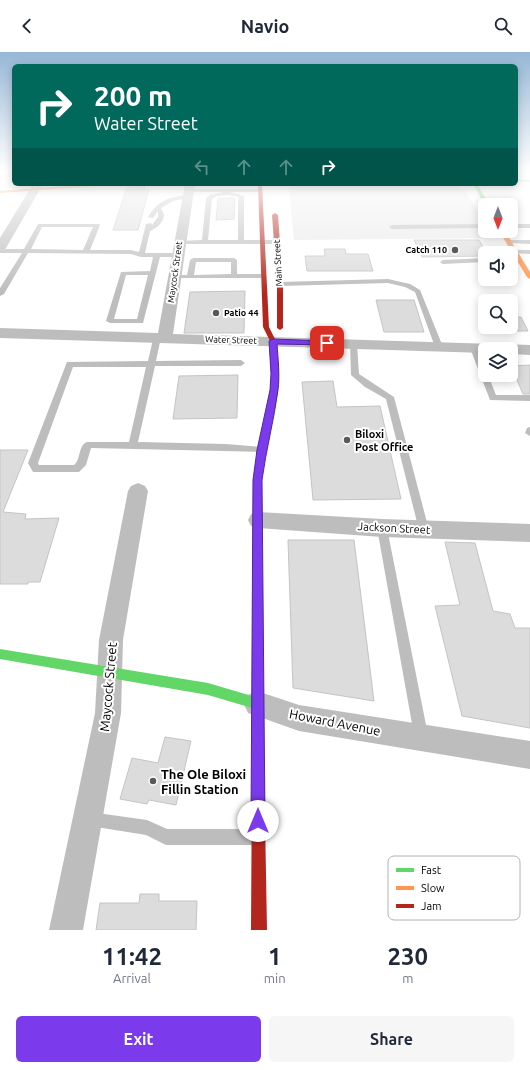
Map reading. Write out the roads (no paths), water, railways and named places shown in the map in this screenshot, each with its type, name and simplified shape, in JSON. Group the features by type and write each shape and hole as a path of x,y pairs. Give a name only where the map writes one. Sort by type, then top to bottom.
{"street":[{"path":"0,248 22,212"},
{"name":"Maycock Street","path":"161,337 174,277 184,212"},
{"name":"Main Street","path":"259,930 257,480 261,450 274,390 275,374 273,341 266,327 261,212"},
{"name":"Main Street","path":"273,341 280,327 280,284 275,212"},
{"path":"506,238 510,246"},
{"path":"518,262 530,277"},
{"name":"Water Street","path":"0,332 108,328 161,337 478,348"},
{"name":"Water Street","path":"518,349 530,350"},
{"name":"Maycock Street","path":"66,930 108,713 111,640 138,491"},
{"name":"Jackson Street","path":"258,520 382,528 530,533"},
{"name":"Howard Avenue","path":"0,654 208,688 299,718 530,755"}],"lane":[{"path":"151,217 154,212"},
{"path":"141,255 148,227 156,227 159,223 161,212"},
{"path":"205,242 207,212"},
{"path":"241,212 241,242"},
{"path":"0,294 27,250 40,225 97,225 86,251"},
{"path":"392,227 478,226"},
{"path":"518,226 530,226"},
{"path":"0,251 27,250 131,252 141,255 156,255 205,242 277,242"},
{"path":"509,242 530,242"},
{"path":"518,257 530,252"},
{"path":"152,273 123,273 108,328 140,321 152,273 156,255"},
{"path":"190,277 193,260 234,260 234,277"},
{"path":"443,262 478,260"},
{"path":"174,277 264,276"},
{"path":"280,284 388,281 404,283 414,287 418,292 439,347"},
{"path":"132,446 151,364 161,337"},
{"path":"353,344 355,375 368,385 390,397 424,530"},
{"path":"474,348 493,398 530,398"},
{"path":"241,363 70,364 32,463 36,469 76,469 81,465 87,445 226,446 261,450"},
{"path":"382,528 421,737"},
{"path":"88,819 146,828 166,837 258,837"}],"place":[{"name":"Catch 110","path":"455,250"},
{"name":"Patio 44","path":"216,313"},
{"name":"Biloxi Post Office","path":"347,440"},
{"name":"The Ole Biloxi Fillin Station","path":"153,781"}]}
